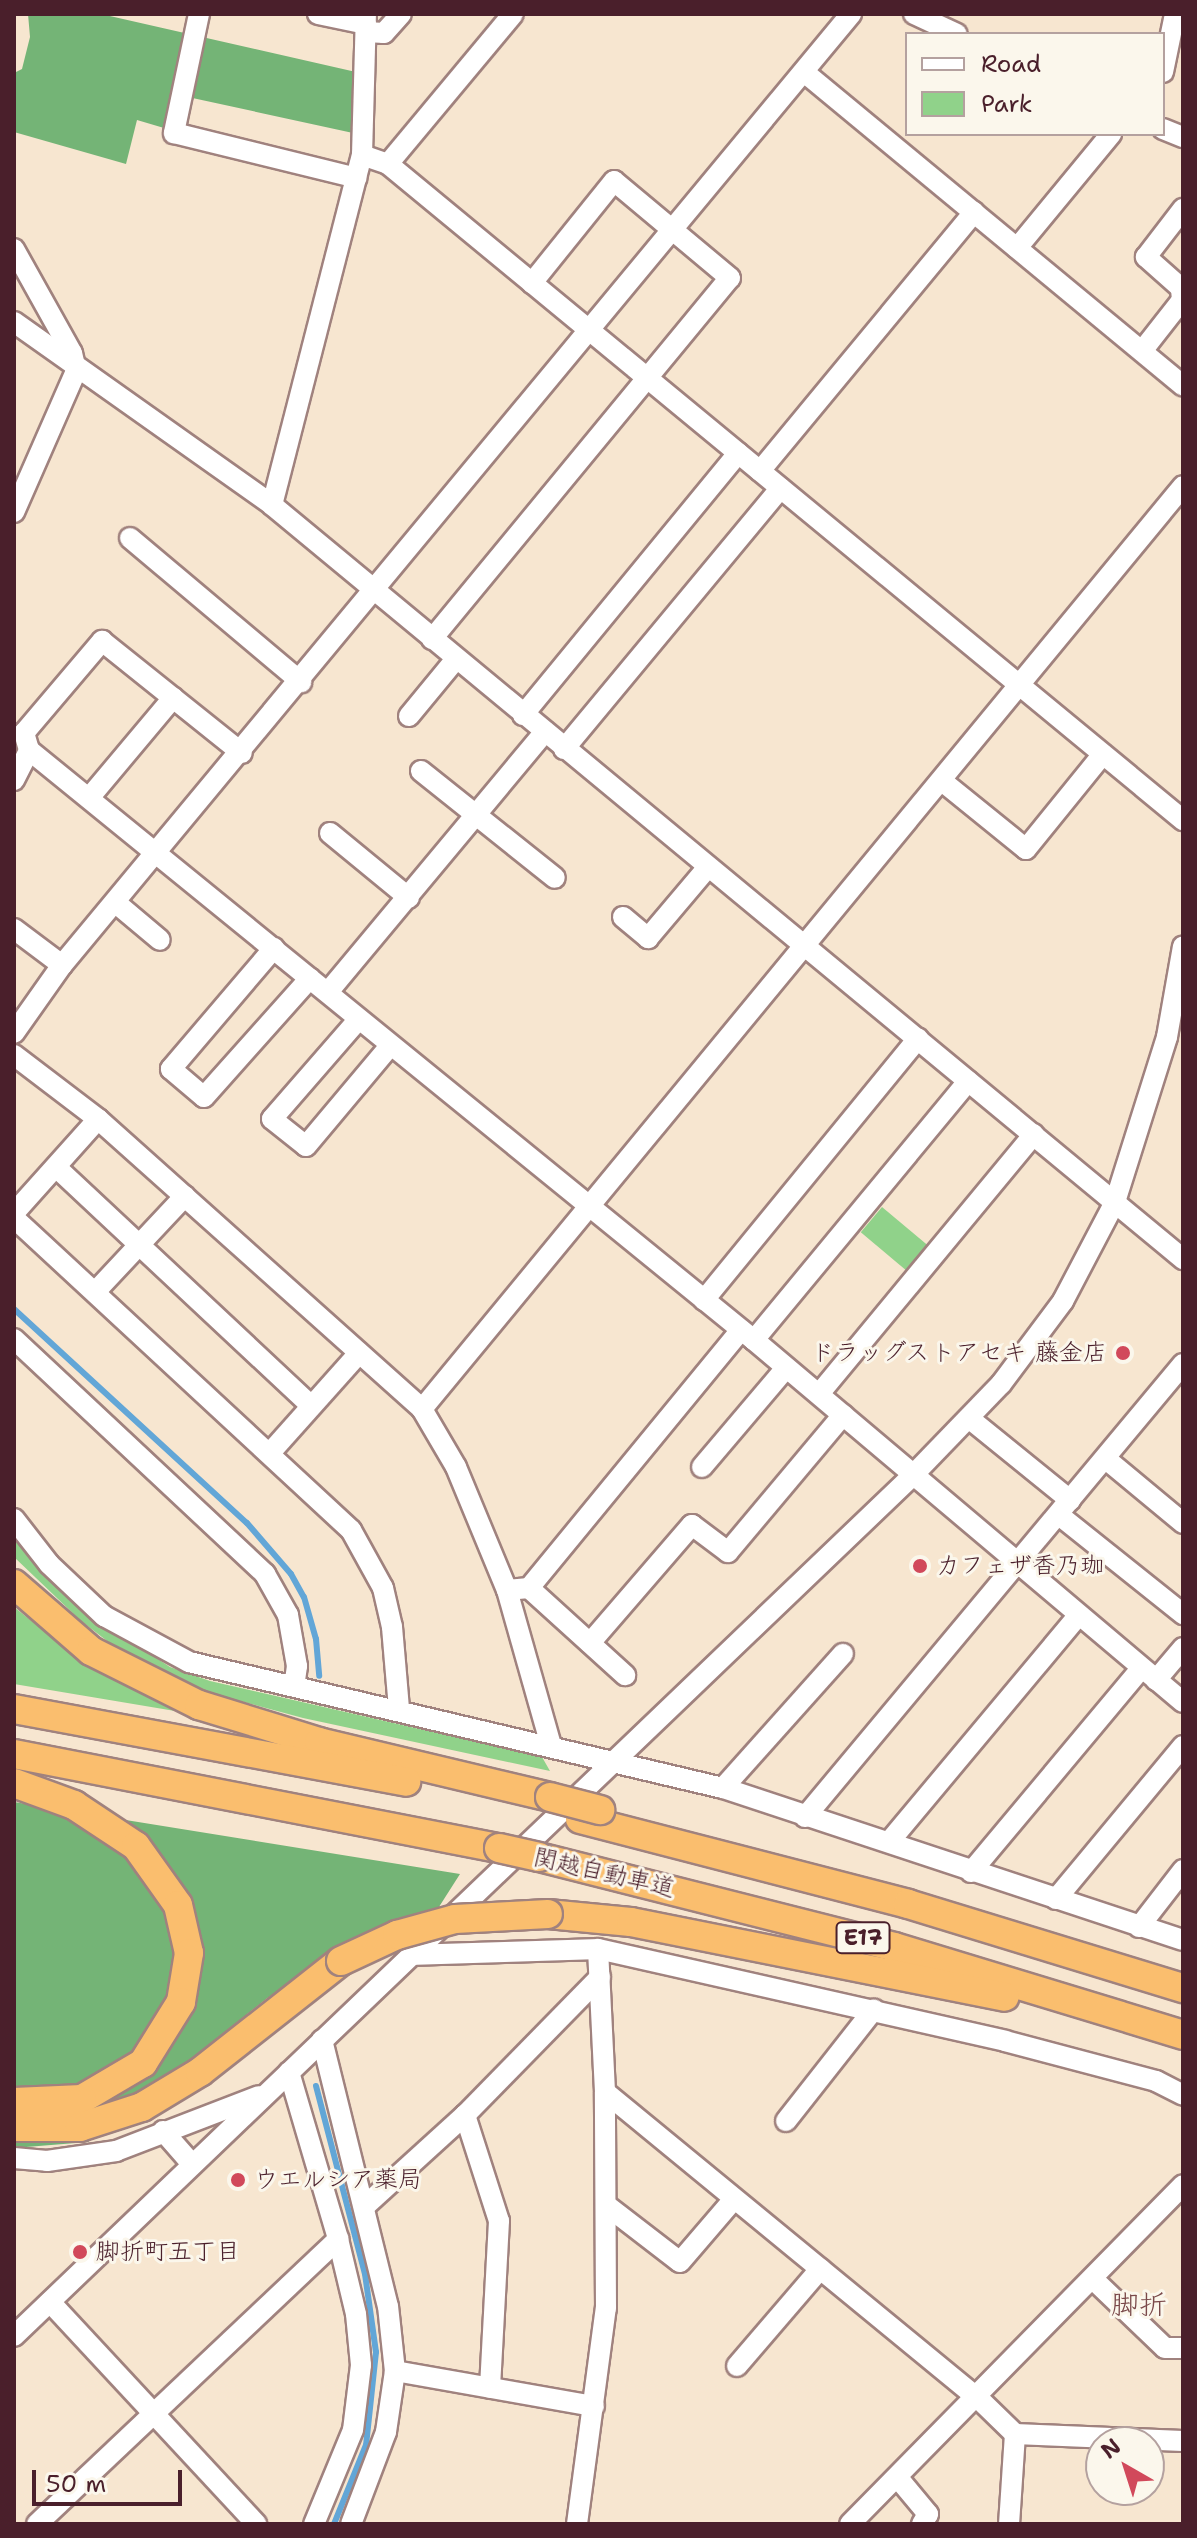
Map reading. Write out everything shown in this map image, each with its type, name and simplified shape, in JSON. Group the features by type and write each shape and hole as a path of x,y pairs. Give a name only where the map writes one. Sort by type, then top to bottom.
{"highway":[{"path":"14,1584 91,1651 199,1705 319,1742 544,1803"},
{"name":"関越自動車道","path":"14,1709 544,1803 908,1904 1183,1988"},
{"name":"関越自動車道","path":"14,1754 539,1857 894,1947 1182,2034"},
{"path":"14,1783 74,1805 136,1846 178,1905 189,1953 181,2002 143,2063 82,2099 14,2102"},
{"path":"14,2127 80,2127 142,2107 200,2072 341,1961 425,1926 485,1914 548,1914 737,1942 1182,2034"}],"street":[{"path":"199,14 174,133 357,178"},
{"path":"318,14 366,23 384,33 401,14"},
{"path":"388,164 513,14"},
{"path":"14,1033 62,965 301,682 851,14"},
{"path":"914,14 953,32"},
{"path":"1165,62 1175,14"},
{"path":"272,505 362,155 366,23"},
{"path":"804,72 1183,385"},
{"path":"1017,248 1109,136"},
{"path":"362,155 388,164 1183,820"},
{"path":"432,639 730,278 614,181 532,283"},
{"path":"1142,351 1182,300 1181,288 1146,257 1183,209"},
{"path":"760,471 974,212"},
{"path":"14,249 74,361 76,371 14,512"},
{"path":"14,322 74,361 272,505 564,749 1181,1254"},
{"path":"523,715 738,453"},
{"path":"422,1409 1183,486"},
{"path":"564,749 781,488"},
{"path":"130,538 301,682"},
{"path":"242,753 102,641 24,733 29,750 588,1208 748,1335 1183,1702"},
{"path":"409,716 456,659"},
{"path":"89,798 173,698"},
{"path":"328,992 545,732"},
{"path":"14,780 29,750"},
{"path":"942,781 1026,849 1103,754"},
{"path":"421,771 555,878"},
{"path":"330,833 409,898"},
{"path":"623,917 648,938 708,867"},
{"path":"116,903 160,940"},
{"path":"14,929 62,965"},
{"path":"14,2336 970,1419 1063,1301 1115,1202 1164,1050 1183,946"},
{"path":"274,948 171,1069 204,1097 310,978"},
{"path":"358,1020 272,1119 294,1137 306,1146 390,1046"},
{"path":"704,1300 918,1039"},
{"path":"14,1055 98,1119 422,1409 456,1467 507,1590 551,1745"},
{"path":"507,1590 529,1588 968,1081"},
{"path":"98,1119 14,1215 351,1530 383,1588 392,1627 399,1709"},
{"path":"819,1394 1034,1134"},
{"path":"56,1167 311,1406"},
{"path":"96,1291 185,1196"},
{"path":"14,1339 265,1574 288,1615 297,1666 294,1687"},
{"path":"270,1453 359,1353"},
{"path":"805,1817 1183,1364"},
{"path":"702,1467 786,1368"},
{"path":"590,1643 692,1525 728,1552 843,1415"},
{"path":"970,1419 1183,1614"},
{"path":"1106,1459 1183,1523"},
{"path":"14,1519 79,1595 122,1628 189,1662 551,1745 584,1759 612,1762 723,1788 1183,1940"},
{"path":"529,1588 625,1675"},
{"path":"889,1842 1078,1616"},
{"path":"971,1872 1149,1674 1183,1648"},
{"path":"723,1788 843,1654"},
{"path":"1056,1899 1183,1746"},
{"path":"1139,1927 1183,1870"},
{"path":"411,1955 598,1949 874,2009 1119,2070 1183,2095"},
{"path":"577,2524 606,2308 605,2092 598,1949"},
{"path":"366,2205 465,2115 600,1977"},
{"path":"786,2121 874,2009"},
{"path":"322,2040 366,2205 388,2306 395,2371 386,2432 351,2524"},
{"path":"289,2072 338,2239 356,2314 361,2365 353,2430 314,2524"},
{"path":"605,2092 978,2398 1015,2434 1183,2441"},
{"path":"14,2158 47,2161 116,2151 267,2093"},
{"path":"465,2115 499,2221 490,2388"},
{"path":"163,2131 192,2164"},
{"path":"850,2524 1094,2280 1183,2185"},
{"path":"606,2205 680,2262 734,2199"},
{"path":"37,2524 338,2239"},
{"path":"737,2366 820,2269"},
{"path":"1094,2280 1165,2348 1183,2348"},
{"path":"50,2302 254,2524"},
{"path":"395,2371 594,2406"},
{"path":"1009,2524 1015,2434"},
{"path":"898,2478 928,2514 922,2524"}],"green space":[{"path":"28,14 101,14 356,72 353,133 174,94 164,128 137,120 126,164 14,132 14,73 22,69 30,37"},
{"path":"882,1207 929,1247 908,1272 861,1232"},
{"path":"14,1539 91,1615 170,1667 210,1681 542,1757 550,1771 303,1718 204,1691 111,1644 80,1620 14,1557"},
{"path":"14,1607 84,1663 175,1711 14,1684"},
{"path":"14,1802 460,1874 437,1910 350,1943 266,1999 88,2142 14,2148"}],"waterway":[{"path":"14,1309 247,1523 291,1574 304,1597 316,1639 319,1676"},
{"path":"316,2086 365,2274 376,2352 366,2445 334,2524"}],"place":[{"name":"ドラッグストアセキ 藤金店","path":"1123,1353"},
{"name":"カフェザ香乃珈","path":"920,1566"},
{"name":"ウエルシア薬局","path":"238,2180"},
{"name":"脚折町五丁目","path":"80,2252"}],"district":[{"name":"脚折","path":"1139,2304"}]}
